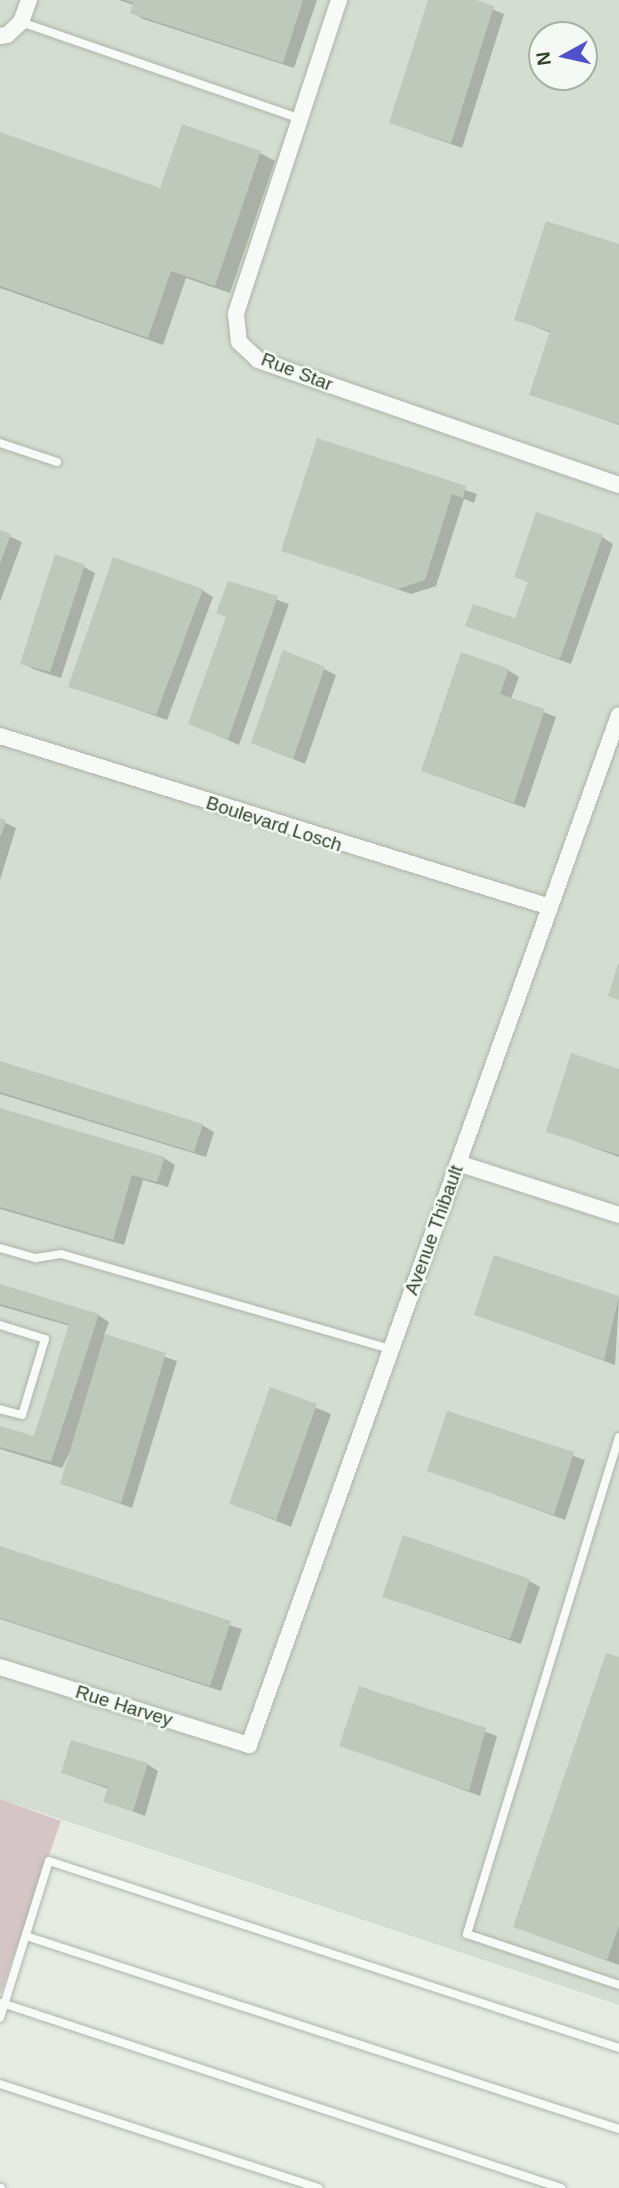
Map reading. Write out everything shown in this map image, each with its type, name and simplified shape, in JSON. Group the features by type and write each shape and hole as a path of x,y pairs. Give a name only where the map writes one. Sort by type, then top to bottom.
{"street":[{"path":"0,36 7,35 21,22 29,0"},
{"name":"Rue Star","path":"339,0 298,118 236,314 239,342 258,360 619,485"},
{"name":"Avenue Thibault","path":"249,1745 619,715"},
{"name":"Boulevard Losch","path":"0,736 550,907"},
{"path":"458,1163 619,1214"},
{"name":"Rue Harvey","path":"0,1667 249,1745"}],"lane":[{"path":"21,22 298,118"},
{"path":"0,443 57,461"},
{"path":"0,1248 36,1258 61,1254 391,1349"},
{"path":"0,1325 45,1339 22,1415 0,1409"},
{"path":"619,1437 467,1934 619,1985"},
{"path":"0,2018 2,2003 29,1937 49,1861 619,2048"},
{"path":"29,1937 619,2129"},
{"path":"2,2003 561,2188"},
{"path":"0,2084 318,2188"}],"shaded area":[{"path":"0,0 619,0 619,2005 0,1799"},
{"path":"0,1799 61,1821 0,1994"}],"building":[{"path":"125,0 303,0 283,63 130,13 133,3"},
{"path":"428,0 476,0 494,6 451,143 389,123"},
{"path":"182,124 261,151 215,286 171,271 148,338 0,286 0,132 160,188"},
{"path":"546,221 619,244 619,424 529,395 550,331 514,320"},
{"path":"317,438 466,486 463,498 452,494 425,580 398,589 281,551"},
{"path":"536,512 603,535 560,659 465,626 473,604 515,618 528,582 514,577"},
{"path":"0,530 11,534 0,564"},
{"path":"55,554 85,565 50,672 20,664"},
{"path":"113,557 203,589 156,715 68,687"},
{"path":"228,581 278,596 228,740 188,724 226,617 216,613"},
{"path":"283,650 325,667 293,759 251,743"},
{"path":"461,652 509,669 500,694 545,709 514,803 421,771"},
{"path":"0,818 6,820 1,836 0,836"},
{"path":"619,964 619,1000 608,996"},
{"path":"571,1053 619,1069 619,1155 546,1132"},
{"path":"0,1061 203,1124 194,1152 0,1092"},
{"path":"0,1108 165,1157 157,1182 132,1175 113,1240 0,1207"},
{"path":"494,1255 619,1296 604,1360 474,1315"},
{"path":"0,1284 99,1314 51,1462 0,1447 0,1426 34,1436 69,1324 0,1304"},
{"path":"105,1334 166,1353 121,1503 60,1484"},
{"path":"270,1387 317,1404 276,1520 229,1504"},
{"path":"447,1411 574,1452 554,1515 427,1471"},
{"path":"403,1535 530,1579 510,1639 382,1597"},
{"path":"0,1546 231,1621 210,1686 0,1618"},
{"path":"606,1653 619,1657 619,1926 607,1960 513,1927"},
{"path":"359,1686 486,1728 469,1791 339,1746"},
{"path":"71,1740 148,1763 133,1811 103,1802 108,1787 61,1773"}]}
